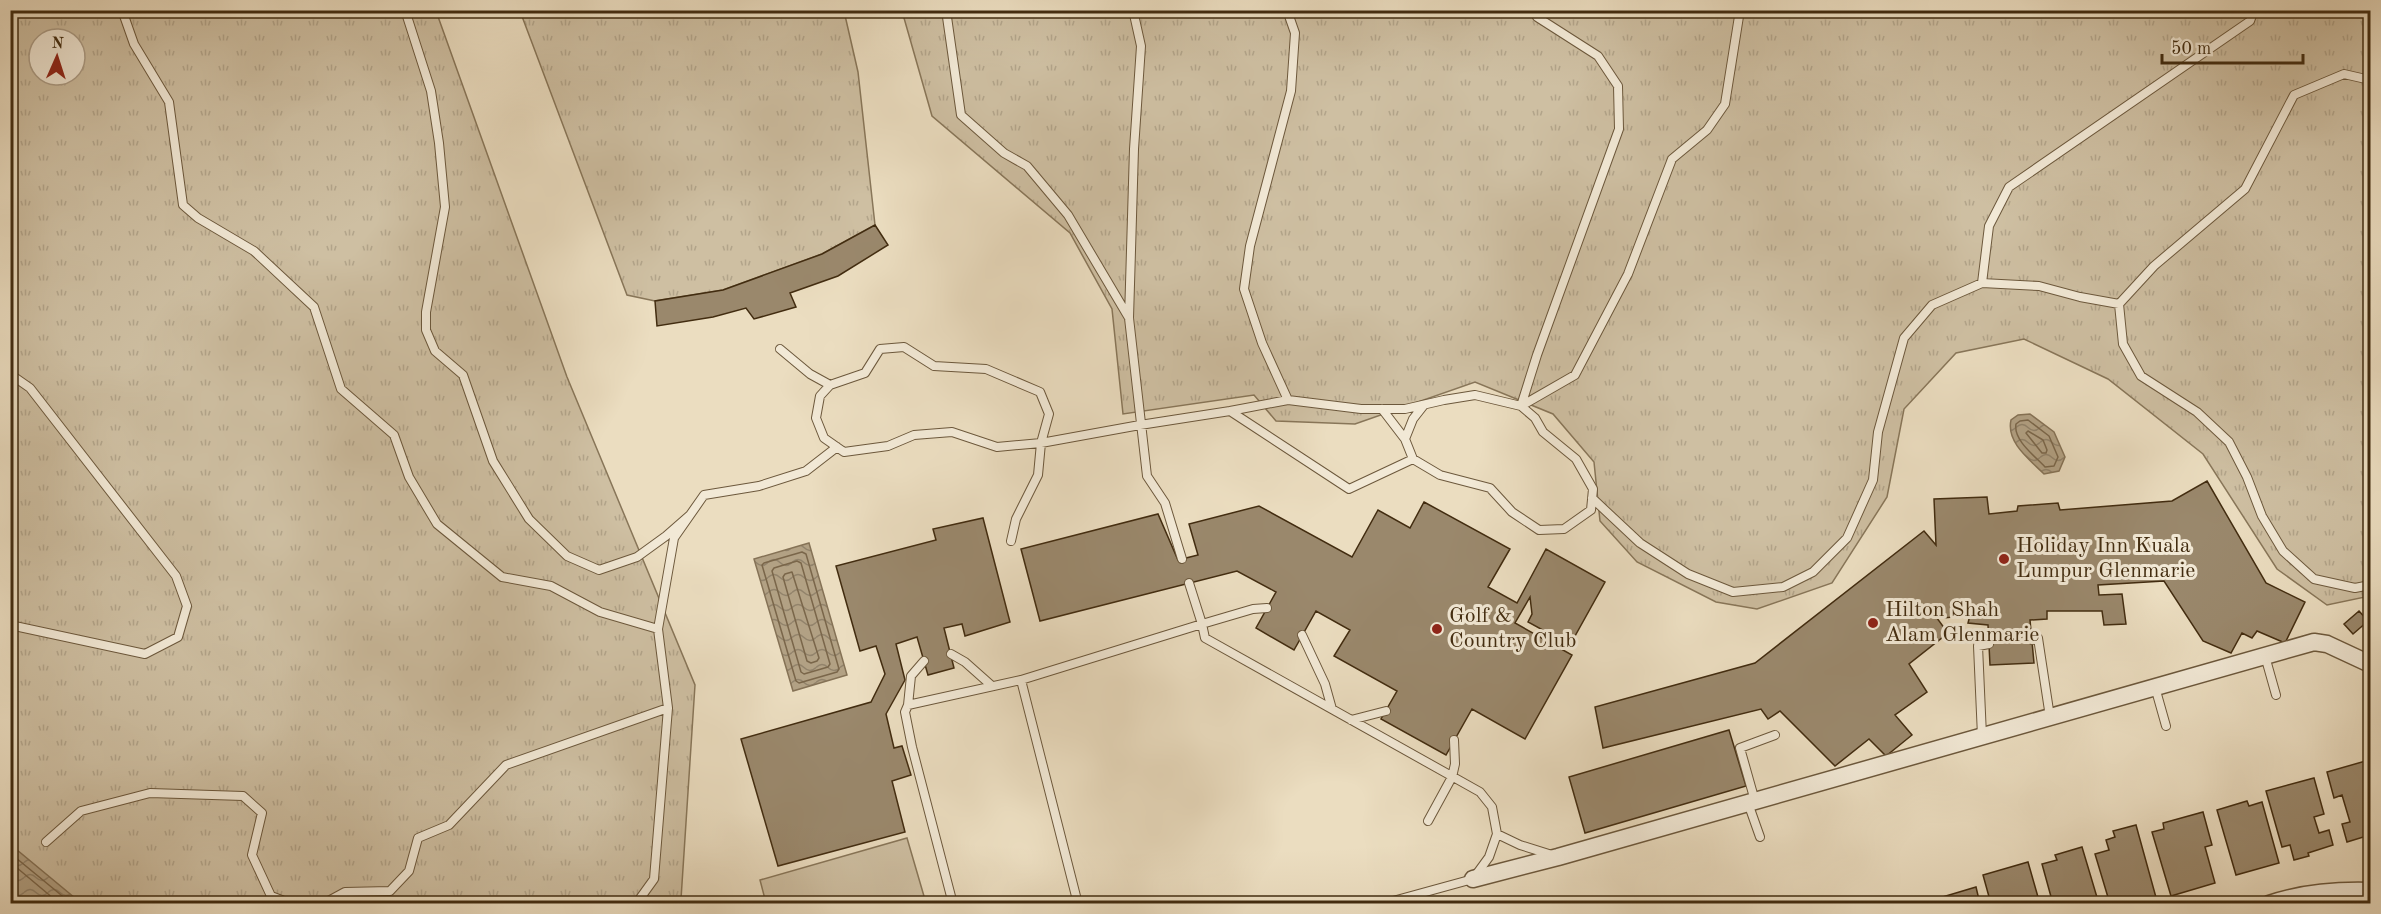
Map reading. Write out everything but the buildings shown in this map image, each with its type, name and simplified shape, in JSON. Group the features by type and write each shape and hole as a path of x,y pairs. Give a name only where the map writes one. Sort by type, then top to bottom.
{"street":[{"path":"1473,879 1558,857 2314,642 2327,644 2370,664"},
{"path":"2269,903 2292,896 2352,890 2370,891"}],"lane":[{"path":"122,10 134,44 169,102 183,205 198,218 254,251 314,307 340,389 394,435 409,477 437,524 502,577 551,586 600,612 658,628"},
{"path":"405,10 431,91 445,207 426,312 426,330 435,351 464,375 493,461 529,519 567,556 599,570 637,556 666,536 690,515"},
{"path":"946,10 961,115 1004,153 1027,166 1068,215 1129,318"},
{"path":"1133,10 1141,46 1134,149 1129,318 1147,476 1165,503 1182,559"},
{"path":"1287,10 1295,33 1291,91 1250,246 1244,290 1262,343 1288,400"},
{"path":"1521,406 1537,355 1619,129 1618,86 1598,56 1537,17 1534,10"},
{"path":"1521,406 1575,375 1628,274 1672,159 1707,130 1725,104 1740,10"},
{"path":"1982,283 1989,226 2009,187 2250,21 2254,10"},
{"path":"2370,80 2343,74 2294,95 2245,189 2154,266 2119,304 2123,344 2141,376 2197,412 2229,442 2247,477 2262,516 2283,551 2314,579 2355,588 2370,585"},
{"path":"1592,498 1640,543 1688,574 1733,592 1783,587 1814,572 1847,538 1873,480 1878,432 1905,338 1932,305 1982,283 2039,286 2079,297 2119,304"},
{"path":"1011,541 1016,519 1038,475 1041,443 1048,414 1040,392 986,369 934,366 904,347 880,349 865,373 830,385 820,396 816,418 824,438 844,452 888,446 914,435 952,432 996,447 1041,443 1288,400 1361,409 1382,409 1405,409 1475,396 1521,406 1535,418 1544,432 1576,459 1593,489 1591,510 1564,529 1539,530 1512,512 1490,488 1440,476 1413,459 1405,439 1382,409"},
{"path":"780,348 810,374 830,385"},
{"path":"10,374 30,388 176,576 187,606 178,637 145,654 10,625"},
{"path":"1405,439 1413,419 1424,405"},
{"path":"1230,411 1349,489 1413,459"},
{"path":"636,903 654,879 668,708 658,628 674,538 704,495 759,486 806,471 837,447"},
{"path":"1189,583 1205,638 1480,792 1492,807 1497,834 1489,857 1473,879 1382,903"},
{"path":"908,705 1021,680 1253,609 1267,608"},
{"path":"1302,635 1316,662 1332,709"},
{"path":"2032,640 2038,638 2050,717"},
{"path":"1982,736 1978,646 1989,644"},
{"path":"951,654 965,662 992,687"},
{"path":"2265,656 2276,695"},
{"path":"924,661 911,676 908,705 905,712 953,903"},
{"path":"1021,680 1078,903"},
{"path":"2155,687 2166,726"},
{"path":"323,903 345,892 390,891 409,871 418,838 449,825 506,765 668,708"},
{"path":"1351,720 1386,711"},
{"path":"1760,837 1740,748 1775,735"},
{"path":"1428,821 1452,777 1455,764 1454,740"},
{"path":"46,842 81,811 150,793 243,796 262,813 252,855 257,866 271,896 292,903"},
{"path":"1497,834 1520,845 1558,857"}],"green space":[{"path":"10,11 436,11 567,377 695,685 681,899 675,903 11,903"},
{"path":"520,11 844,11 858,72 875,225 822,254 723,290 655,301 627,295"},
{"path":"902,11 2370,11 2370,596 2327,605 2277,569 2203,454 2108,379 2024,339 1956,353 1904,409 1887,497 1832,583 1757,609 1716,602 1637,562 1600,521 1594,462 1553,414 1475,382 1355,424 1276,421 1254,395 1123,414 1112,309 1070,233 932,116"},
{"path":"907,838 926,903 766,903 760,880"}],"water":[{"path":"2030,414 2054,432 2065,457 2059,471 2044,474 2015,443 2010,428 2011,420 2018,415"},
{"path":"809,543 847,675 793,691 754,559"},
{"path":"11,845 81,903 11,903"}],"place":[{"name":"Holiday Inn Kuala Lumpur Glenmarie","path":"2004,559"},
{"name":"Hilton Shah Alam Glenmarie","path":"1873,623"},
{"name":"Golf & Country Club","path":"1437,629"}]}
